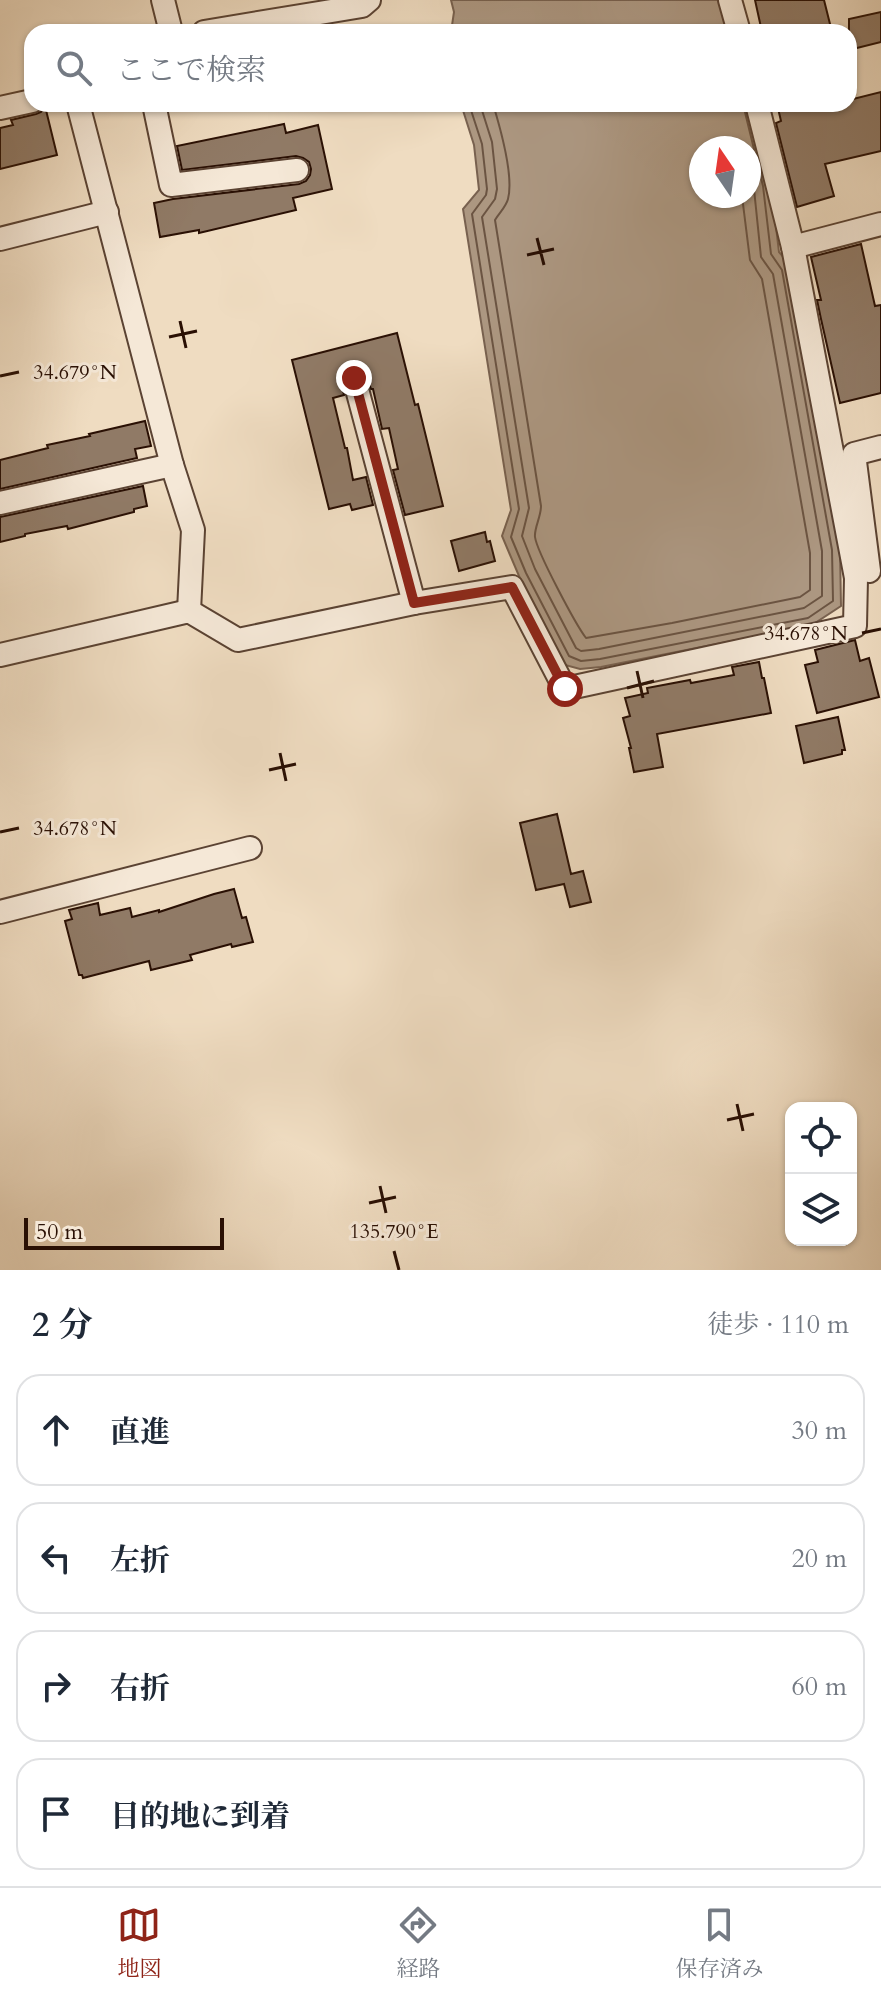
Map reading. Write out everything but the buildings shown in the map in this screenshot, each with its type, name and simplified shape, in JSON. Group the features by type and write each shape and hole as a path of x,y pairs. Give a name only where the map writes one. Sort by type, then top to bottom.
{"street":[{"path":"163,0 169,24"},
{"path":"253,24 362,6 369,0"},
{"path":"730,0 737,24"},
{"path":"0,108 24,103"},
{"path":"80,112 172,465 193,530 189,611"},
{"path":"156,112 171,185 297,170"},
{"path":"0,655 189,611 238,640 414,603 512,587 565,689 855,626 856,578 793,247 759,112"},
{"path":"0,239 107,212"},
{"path":"793,247 881,224"},
{"path":"354,378 414,603"},
{"path":"856,578 869,575 854,454 881,447"},
{"path":"0,503 172,465"},
{"path":"0,912 250,848"}],"water":[{"path":"451,0 723,0 730,24 452,24"},
{"path":"464,112 752,112 758,136 689,136 689,208 761,208 761,146 771,185 779,252 790,265 840,550 841,606 812,625 601,667 580,669 565,665 502,536 511,510 463,209 479,190 474,145"}],"route":[{"path":"354,378 414,603 512,587 565,689"}]}
